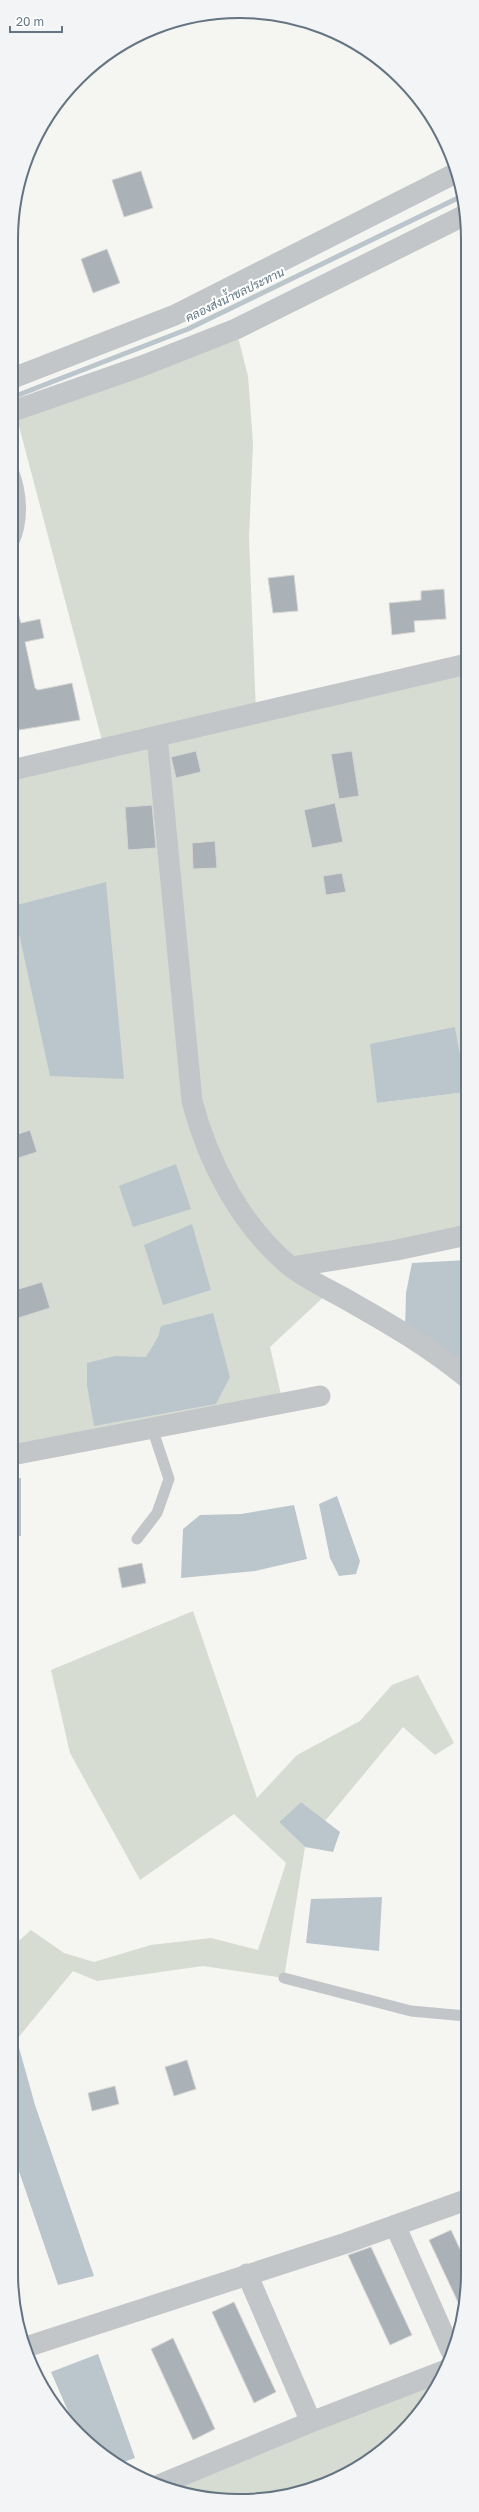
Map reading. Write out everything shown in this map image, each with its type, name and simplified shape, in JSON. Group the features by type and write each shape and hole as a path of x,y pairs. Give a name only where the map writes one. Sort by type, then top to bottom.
{"street":[{"path":"18,376 175,315 451,175"},
{"path":"18,410 142,366 236,329 460,218"},
{"path":"18,769 461,665"},
{"path":"157,736 192,1100 200,1132 211,1159 229,1193 254,1227 291,1267 405,1332 438,1354 461,1373"},
{"path":"291,1267 397,1250 461,1236"},
{"path":"18,1454 320,1396"},
{"path":"30,2345 346,2243 461,2202"},
{"path":"395,2225 448,2345"},
{"path":"247,2274 311,2422"},
{"path":"167,2482 311,2422 436,2374"}],"lane":[{"path":"18,482 20,529 18,533"},
{"path":"137,1539 157,1512 170,1479 152,1428"},
{"path":"284,1978 411,2011 461,2016"}],"shaded area":[{"path":"236,329 248,376 253,443 249,538 256,713 461,665 461,1059 455,1027 377,1103 461,1093 461,1236 291,1267 331,1290 270,1347 283,1403 18,1454 18,769 104,748 18,422 18,410"},
{"path":"106,882 124,1079 50,1076 18,929 18,905"},
{"path":"455,1027 461,1060 461,1093 377,1103 370,1044"},
{"path":"176,1164 191,1209 133,1227 119,1186"},
{"path":"192,1224 211,1290 163,1305 144,1245"},
{"path":"461,1260 461,1374 405,1332 406,1293 412,1263"},
{"path":"213,1313 230,1377 216,1404 94,1426 87,1385 87,1363 115,1356 146,1357 158,1337 161,1326"},
{"path":"18,1478 21,1478 21,1536 18,1536"},
{"path":"337,1496 360,1561 356,1574 339,1576 330,1558 319,1504"},
{"path":"294,1505 307,1559 255,1571 181,1578 183,1529 200,1515 241,1514"},
{"path":"193,1611 257,1798 297,1755 360,1721 392,1685 418,1675 454,1743 435,1755 403,1727 325,1821 301,1802 279,1822 305,1847 284,1978 203,1966 97,1981 73,1971 18,2038 18,1942 31,1930 64,1953 94,1962 151,1945 211,1938 258,1950 286,1863 234,1814 140,1880 70,1753 51,1670"},
{"path":"301,1802 340,1832 333,1852 305,1847 279,1822"},
{"path":"382,1897 379,1951 306,1943 311,1899"},
{"path":"18,2044 35,2105 94,2276 58,2285 18,2168"},
{"path":"98,2354 135,2458 125,2462 116,2457 93,2439 73,2419 69,2414 51,2372"},
{"path":"434,2378 424,2396 406,2419 386,2439 363,2457 324,2477 283,2490 254,2494 225,2494 196,2490 167,2482"}],"building":[{"path":"141,171 153,208 124,217 112,180"},
{"path":"107,249 120,283 93,293 81,259"},
{"path":"294,575 298,611 273,613 268,578"},
{"path":"444,589 446,619 414,621 415,632 392,635 389,603 421,600 421,591"},
{"path":"18,613 21,623 40,619 44,638 25,642 35,688 38,690 72,683 80,720 19,730"},
{"path":"196,751 201,772 176,778 171,757"},
{"path":"352,751 359,796 339,799 331,754"},
{"path":"335,803 343,842 312,848 304,810"},
{"path":"152,805 156,848 128,850 125,807"},
{"path":"215,841 217,868 193,869 192,843"},
{"path":"342,873 346,892 326,895 323,876"},
{"path":"30,1130 37,1152 18,1158 18,1134"},
{"path":"42,1282 50,1308 18,1318 18,1289"},
{"path":"142,1563 146,1583 122,1588 118,1568"},
{"path":"187,2060 196,2089 174,2096 165,2067"},
{"path":"115,2086 119,2104 92,2111 88,2093"},
{"path":"451,2230 461,2251 461,2287 459,2304 429,2240"},
{"path":"371,2247 412,2335 390,2345 348,2255"},
{"path":"234,2302 276,2392 254,2403 212,2312"},
{"path":"173,2338 215,2429 193,2440 151,2349"}],"waterway":[{"name":"คลองส่งน้ำชลประทาน","path":"18,395 188,329 457,198"}]}
